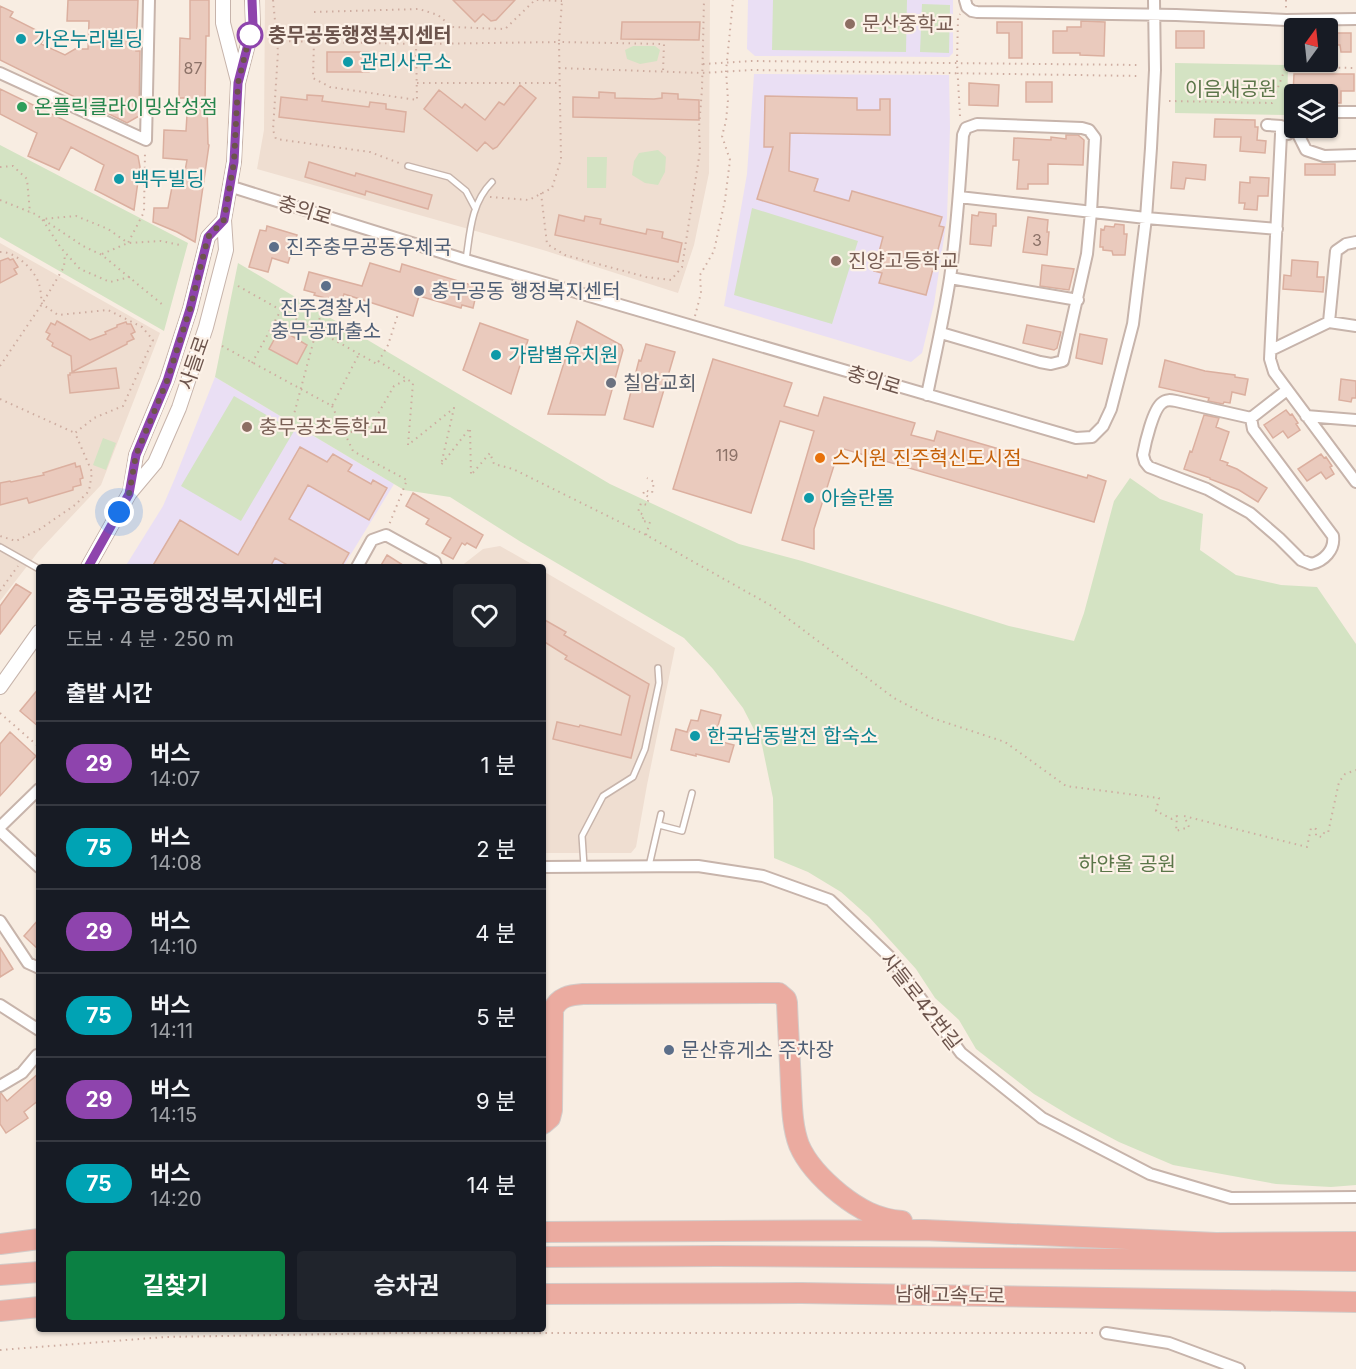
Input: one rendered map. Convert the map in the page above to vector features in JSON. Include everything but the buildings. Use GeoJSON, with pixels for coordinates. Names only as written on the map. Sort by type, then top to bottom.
{"type":"FeatureCollection","features":[{"type":"Feature","properties":{"kind":"highway"},"geometry":{"type":"LineString","coordinates":[[546,1121],[550,1118],[552,1110],[553,1010],[555,1003],[561,999],[583,994],[779,993],[786,999],[787,1004],[793,1123],[808,1161],[836,1191],[852,1204],[872,1215],[890,1220],[1057,1236]]}},
{"type":"Feature","properties":{"kind":"highway"},"geometry":{"type":"LineString","coordinates":[[546,1232],[924,1230],[1216,1243],[1356,1242]]}},
{"type":"Feature","properties":{"kind":"highway"},"geometry":{"type":"LineString","coordinates":[[0,1244],[36,1239]]}},
{"type":"Feature","properties":{"kind":"highway"},"geometry":{"type":"LineString","coordinates":[[0,1249],[36,1246]]}},
{"type":"Feature","properties":{"kind":"highway","name":"남해고속도로"},"geometry":{"type":"LineString","coordinates":[[546,1257],[729,1256],[1356,1261]]}},
{"type":"Feature","properties":{"kind":"highway"},"geometry":{"type":"LineString","coordinates":[[0,1275],[36,1272]]}},
{"type":"Feature","properties":{"kind":"highway","name":"남해고속도로"},"geometry":{"type":"LineString","coordinates":[[546,1294],[801,1293],[1351,1303]]}},
{"type":"Feature","properties":{"kind":"highway"},"geometry":{"type":"LineString","coordinates":[[0,1311],[36,1307]]}},
{"type":"Feature","properties":{"kind":"street"},"geometry":{"type":"LineString","coordinates":[[0,73],[146,140],[149,0]]}},
{"type":"Feature","properties":{"kind":"street","name":"사들로"},"geometry":{"type":"LineString","coordinates":[[223,0],[223,23],[238,83]]}},
{"type":"Feature","properties":{"kind":"street","name":"사들로"},"geometry":{"type":"LineString","coordinates":[[90,564],[129,494],[155,463],[186,388],[206,327],[226,250],[224,220],[234,162],[238,83],[253,25],[252,0]]}},
{"type":"Feature","properties":{"kind":"street"},"geometry":{"type":"LineString","coordinates":[[965,0],[967,7],[977,12],[1284,20]]}},
{"type":"Feature","properties":{"kind":"street","name":"충의로"},"geometry":{"type":"LineString","coordinates":[[229,186],[466,260],[927,396],[1076,438],[1092,437],[1103,426],[1111,409],[1133,324],[1146,218],[1154,93],[1154,0]]}},
{"type":"Feature","properties":{"kind":"street"},"geometry":{"type":"LineString","coordinates":[[1338,19],[1356,19]]}},
{"type":"Feature","properties":{"kind":"street"},"geometry":{"type":"LineString","coordinates":[[1338,112],[1356,112]]}},
{"type":"Feature","properties":{"kind":"street"},"geometry":{"type":"LineString","coordinates":[[927,396],[950,278],[963,135],[966,128],[977,124],[1089,130],[1095,138],[1087,254],[1063,361],[1051,364],[940,333]]}},
{"type":"Feature","properties":{"kind":"street"},"geometry":{"type":"LineString","coordinates":[[1267,125],[1281,126],[1270,359],[1274,372],[1356,482]]}},
{"type":"Feature","properties":{"kind":"street"},"geometry":{"type":"LineString","coordinates":[[1302,138],[1306,150],[1313,153],[1324,156],[1356,155]]}},
{"type":"Feature","properties":{"kind":"street"},"geometry":{"type":"LineString","coordinates":[[959,197],[1146,218],[1277,229]]}},
{"type":"Feature","properties":{"kind":"street","name":"사들로"},"geometry":{"type":"LineString","coordinates":[[129,494],[136,455],[167,381],[190,309],[208,237],[224,220]]}},
{"type":"Feature","properties":{"kind":"street"},"geometry":{"type":"LineString","coordinates":[[1329,322],[1336,251],[1346,244],[1356,242]]}},
{"type":"Feature","properties":{"kind":"street"},"geometry":{"type":"LineString","coordinates":[[950,278],[1078,300]]}},
{"type":"Feature","properties":{"kind":"street"},"geometry":{"type":"LineString","coordinates":[[1271,350],[1329,322],[1356,326]]}},
{"type":"Feature","properties":{"kind":"street"},"geometry":{"type":"LineString","coordinates":[[1251,418],[1287,390]]}},
{"type":"Feature","properties":{"kind":"street"},"geometry":{"type":"LineString","coordinates":[[1164,401],[1176,401],[1251,418],[1253,429],[1334,536],[1331,551],[1317,563],[1311,564],[1301,560],[1250,513],[1207,489],[1149,467],[1145,462],[1144,449],[1155,412],[1164,401]]}},
{"type":"Feature","properties":{"kind":"street"},"geometry":{"type":"LineString","coordinates":[[1306,416],[1356,420]]}},
{"type":"Feature","properties":{"kind":"street"},"geometry":{"type":"LineString","coordinates":[[359,564],[372,540],[386,535],[435,564]]}},
{"type":"Feature","properties":{"kind":"street"},"geometry":{"type":"LineString","coordinates":[[0,687],[36,636]]}},
{"type":"Feature","properties":{"kind":"street"},"geometry":{"type":"LineString","coordinates":[[36,792],[0,829],[36,864]]}},
{"type":"Feature","properties":{"kind":"street","name":"사들로42번길"},"geometry":{"type":"LineString","coordinates":[[546,867],[698,866],[763,876],[830,900],[890,957],[962,1053],[1042,1118],[1150,1174],[1231,1198],[1356,1197]]}},
{"type":"Feature","properties":{"kind":"street"},"geometry":{"type":"LineString","coordinates":[[0,921],[28,963],[36,967]]}},
{"type":"Feature","properties":{"kind":"street"},"geometry":{"type":"LineString","coordinates":[[0,1005],[36,1028]]}},
{"type":"Feature","properties":{"kind":"street"},"geometry":{"type":"LineString","coordinates":[[0,1086],[22,1073],[36,1056]]}},
{"type":"Feature","properties":{"kind":"street"},"geometry":{"type":"LineString","coordinates":[[1107,1333],[1169,1343],[1239,1369]]}},
{"type":"Feature","properties":{"kind":"lane"},"geometry":{"type":"LineString","coordinates":[[408,166],[449,177],[466,192],[475,208]]}},
{"type":"Feature","properties":{"kind":"lane"},"geometry":{"type":"LineString","coordinates":[[466,260],[475,208],[492,182]]}},
{"type":"Feature","properties":{"kind":"lane"},"geometry":{"type":"LineString","coordinates":[[0,547],[36,567]]}},
{"type":"Feature","properties":{"kind":"lane"},"geometry":{"type":"LineString","coordinates":[[584,866],[582,836],[603,796],[633,777],[645,749],[659,683],[658,668]]}},
{"type":"Feature","properties":{"kind":"lane"},"geometry":{"type":"LineString","coordinates":[[659,825],[682,831],[692,793]]}},
{"type":"Feature","properties":{"kind":"lane"},"geometry":{"type":"LineString","coordinates":[[649,866],[662,814]]}},
{"type":"Feature","properties":{"kind":"path"},"geometry":{"type":"LineString","coordinates":[[273,0],[278,52],[273,130],[276,139],[370,152],[408,166]]}},
{"type":"Feature","properties":{"kind":"path"},"geometry":{"type":"LineString","coordinates":[[314,12],[419,9],[438,15],[452,27],[506,29],[535,0],[562,1],[559,42],[561,159],[552,188],[529,200],[481,197]]}},
{"type":"Feature","properties":{"kind":"path"},"geometry":{"type":"LineString","coordinates":[[542,193],[547,244],[565,255],[646,277],[671,280],[682,267],[699,151],[704,0]]}},
{"type":"Feature","properties":{"kind":"path"},"geometry":{"type":"LineString","coordinates":[[693,326],[701,293],[700,275],[714,251],[725,200],[730,160],[722,136],[728,100],[726,71],[733,0]]}},
{"type":"Feature","properties":{"kind":"path"},"geometry":{"type":"LineString","coordinates":[[960,116],[957,63],[958,17],[962,12]]}},
{"type":"Feature","properties":{"kind":"path"},"geometry":{"type":"LineString","coordinates":[[277,41],[416,44],[559,42],[664,44],[663,72]]}},
{"type":"Feature","properties":{"kind":"path"},"geometry":{"type":"LineString","coordinates":[[314,41],[314,78],[330,87],[417,100],[416,44]]}},
{"type":"Feature","properties":{"kind":"path"},"geometry":{"type":"LineString","coordinates":[[703,64],[764,61],[1140,65]]}},
{"type":"Feature","properties":{"kind":"path"},"geometry":{"type":"LineString","coordinates":[[559,68],[702,73],[726,71],[1139,76]]}},
{"type":"Feature","properties":{"kind":"path"},"geometry":{"type":"LineString","coordinates":[[1338,68],[1356,68]]}},
{"type":"Feature","properties":{"kind":"path"},"geometry":{"type":"LineString","coordinates":[[1169,101],[1272,103],[1284,72]]}},
{"type":"Feature","properties":{"kind":"path"},"geometry":{"type":"LineString","coordinates":[[417,83],[559,83]]}},
{"type":"Feature","properties":{"kind":"path"},"geometry":{"type":"LineString","coordinates":[[128,243],[144,212],[146,140]]}},
{"type":"Feature","properties":{"kind":"path"},"geometry":{"type":"LineString","coordinates":[[0,167],[13,166],[27,179],[30,213]]}},
{"type":"Feature","properties":{"kind":"path"},"geometry":{"type":"LineString","coordinates":[[0,200],[35,214],[83,246],[102,255],[163,305]]}},
{"type":"Feature","properties":{"kind":"path"},"geometry":{"type":"LineString","coordinates":[[42,219],[76,216],[108,229],[128,243]]}},
{"type":"Feature","properties":{"kind":"path"},"geometry":{"type":"LineString","coordinates":[[42,219],[65,253],[80,269],[110,282],[130,277]]}},
{"type":"Feature","properties":{"kind":"path"},"geometry":{"type":"LineString","coordinates":[[102,255],[128,243],[161,241],[180,244]]}},
{"type":"Feature","properties":{"kind":"path"},"geometry":{"type":"LineString","coordinates":[[0,252],[6,252],[28,266],[39,284],[42,304],[58,315],[108,310],[142,327],[153,340],[123,406],[94,418],[75,432]]}},
{"type":"Feature","properties":{"kind":"path"},"geometry":{"type":"LineString","coordinates":[[0,366],[42,304],[63,267],[65,253]]}},
{"type":"Feature","properties":{"kind":"path"},"geometry":{"type":"LineString","coordinates":[[238,286],[376,364],[388,345],[399,311]]}},
{"type":"Feature","properties":{"kind":"path"},"geometry":{"type":"LineString","coordinates":[[252,363],[281,310]]}},
{"type":"Feature","properties":{"kind":"path"},"geometry":{"type":"LineString","coordinates":[[293,418],[321,313]]}},
{"type":"Feature","properties":{"kind":"path"},"geometry":{"type":"LineString","coordinates":[[222,346],[332,406],[353,451],[407,480],[386,535]]}},
{"type":"Feature","properties":{"kind":"path"},"geometry":{"type":"LineString","coordinates":[[332,406],[359,354]]}},
{"type":"Feature","properties":{"kind":"path"},"geometry":{"type":"LineString","coordinates":[[378,361],[413,383],[408,445],[454,408],[441,465],[470,428],[471,475],[490,453],[494,464],[513,469],[646,535],[770,605],[894,698],[932,718],[1005,742],[1066,786],[1159,798],[1156,811],[1172,819],[1177,816],[1176,831],[1189,827],[1184,816],[1307,847],[1311,828],[1316,829],[1316,836],[1322,837],[1324,833],[1328,833],[1339,782],[1345,774],[1356,770]]}},
{"type":"Feature","properties":{"kind":"path"},"geometry":{"type":"LineString","coordinates":[[345,434],[371,426],[394,386],[408,379]]}},
{"type":"Feature","properties":{"kind":"path"},"geometry":{"type":"LineString","coordinates":[[0,399],[75,432],[92,472],[89,491],[75,505],[40,529],[16,541],[0,536]]}},
{"type":"Feature","properties":{"kind":"path"},"geometry":{"type":"LineString","coordinates":[[646,535],[650,522],[642,520],[644,515],[638,512],[641,503],[647,505],[649,497],[643,494],[645,490],[652,493],[654,482],[647,478]]}},
{"type":"Feature","properties":{"kind":"path"},"geometry":{"type":"LineString","coordinates":[[0,591],[23,559]]}},
{"type":"Feature","properties":{"kind":"path"},"geometry":{"type":"LineString","coordinates":[[0,713],[36,744]]}},
{"type":"Feature","properties":{"kind":"path"},"geometry":{"type":"LineString","coordinates":[[0,1350],[165,1337],[396,1333],[1107,1333]]}},
{"type":"Feature","properties":{"kind":"shaded area"},"geometry":{"type":"Polygon","coordinates":[[[265,0],[710,0],[709,173],[694,245],[678,293],[543,250],[257,169],[264,130],[265,0]]]}},
{"type":"Feature","properties":{"kind":"shaded area","name":"문산중학교"},"geometry":{"type":"Polygon","coordinates":[[[748,0],[953,0],[953,53],[949,57],[755,56],[747,49],[748,0]]]}},
{"type":"Feature","properties":{"kind":"shaded area","name":"진양고등학교"},"geometry":{"type":"Polygon","coordinates":[[[754,74],[949,75],[947,218],[934,304],[922,353],[911,362],[724,306],[747,174],[754,74]]]}},
{"type":"Feature","properties":{"kind":"shaded area"},"geometry":{"type":"Polygon","coordinates":[[[0,243],[160,333],[101,485],[38,552],[0,601],[0,243]]]}},
{"type":"Feature","properties":{"kind":"shaded area","name":"충무공초등학교"},"geometry":{"type":"Polygon","coordinates":[[[215,377],[394,484],[345,564],[127,564],[163,506],[215,377]]]}},
{"type":"Feature","properties":{"kind":"shaded area"},"geometry":{"type":"Polygon","coordinates":[[[500,546],[532,564],[464,564],[483,549],[500,546]]]}},
{"type":"Feature","properties":{"kind":"shaded area"},"geometry":{"type":"Polygon","coordinates":[[[546,573],[675,648],[636,847],[631,853],[546,853],[546,573]]]}},
{"type":"Feature","properties":{"kind":"green space"},"geometry":{"type":"Polygon","coordinates":[[[773,0],[907,0],[906,52],[772,50],[773,0]]]}},
{"type":"Feature","properties":{"kind":"green space"},"geometry":{"type":"Polygon","coordinates":[[[922,4],[950,5],[949,53],[920,52],[922,4]]]}},
{"type":"Feature","properties":{"kind":"green space"},"geometry":{"type":"Polygon","coordinates":[[[633,46],[655,46],[660,50],[657,61],[640,64],[627,59],[625,50],[633,46]]]}},
{"type":"Feature","properties":{"kind":"green space","name":"이음새공원"},"geometry":{"type":"Polygon","coordinates":[[[1175,63],[1284,65],[1284,72],[1288,72],[1288,84],[1284,84],[1284,115],[1175,113],[1175,63]]]}},
{"type":"Feature","properties":{"kind":"green space"},"geometry":{"type":"Polygon","coordinates":[[[0,145],[188,243],[164,331],[0,237],[0,145]]]}},
{"type":"Feature","properties":{"kind":"green space"},"geometry":{"type":"Polygon","coordinates":[[[658,150],[666,157],[665,172],[658,185],[645,183],[632,175],[634,161],[639,153],[658,150]]]}},
{"type":"Feature","properties":{"kind":"green space"},"geometry":{"type":"Polygon","coordinates":[[[587,157],[607,157],[606,188],[587,188],[587,157]]]}},
{"type":"Feature","properties":{"kind":"green space"},"geometry":{"type":"Polygon","coordinates":[[[752,208],[858,241],[832,324],[734,295],[752,208]]]}},
{"type":"Feature","properties":{"kind":"green space","name":"하얀울 공원"},"geometry":{"type":"Polygon","coordinates":[[[238,263],[610,484],[739,544],[802,561],[1009,626],[1074,641],[1084,613],[1114,501],[1130,478],[1160,499],[1203,514],[1200,550],[1236,575],[1281,585],[1317,587],[1356,644],[1356,1185],[1331,1187],[1276,1184],[1173,1165],[1119,1142],[1072,1117],[1034,1094],[976,1049],[959,1020],[935,998],[916,969],[869,917],[841,892],[808,872],[774,858],[773,798],[762,745],[743,708],[713,669],[684,638],[521,542],[450,497],[404,490],[215,377],[238,263]]]}},
{"type":"Feature","properties":{"kind":"green space"},"geometry":{"type":"Polygon","coordinates":[[[234,396],[294,431],[241,521],[181,486],[234,396]]]}},
{"type":"Feature","properties":{"kind":"green space"},"geometry":{"type":"Polygon","coordinates":[[[103,438],[116,443],[106,470],[93,465],[103,438]]]}},
{"type":"Feature","properties":{"kind":"bus line","name":"29"},"geometry":{"type":"LineString","coordinates":[[90,564],[129,494],[136,455],[167,381],[190,309],[208,237],[224,220],[234,162],[238,83],[253,25],[252,0]]}},
{"type":"Feature","properties":{"kind":"place","name":"문산중학교"},"geometry":{"type":"Point","coordinates":[850,24]}},
{"type":"Feature","properties":{"kind":"place","name":"충무공동행정복지센터"},"geometry":{"type":"Point","coordinates":[250,35]}},
{"type":"Feature","properties":{"kind":"place","name":"가온누리빌딩"},"geometry":{"type":"Point","coordinates":[21,39]}},
{"type":"Feature","properties":{"kind":"place","name":"관리사무소"},"geometry":{"type":"Point","coordinates":[348,62]}},
{"type":"Feature","properties":{"kind":"place","name":"온플릭클라이밍삼성점"},"geometry":{"type":"Point","coordinates":[22,107]}},
{"type":"Feature","properties":{"kind":"place","name":"백두빌딩"},"geometry":{"type":"Point","coordinates":[119,179]}},
{"type":"Feature","properties":{"kind":"place","name":"진주충무공동우체국"},"geometry":{"type":"Point","coordinates":[274,247]}},
{"type":"Feature","properties":{"kind":"place","name":"진양고등학교"},"geometry":{"type":"Point","coordinates":[836,261]}},
{"type":"Feature","properties":{"kind":"place","name":"진주경찰서 충무공파출소"},"geometry":{"type":"Point","coordinates":[326,286]}},
{"type":"Feature","properties":{"kind":"place","name":"충무공동 행정복지센터"},"geometry":{"type":"Point","coordinates":[419,291]}},
{"type":"Feature","properties":{"kind":"place","name":"가람별유치원"},"geometry":{"type":"Point","coordinates":[496,355]}},
{"type":"Feature","properties":{"kind":"place","name":"칠암교회"},"geometry":{"type":"Point","coordinates":[611,383]}},
{"type":"Feature","properties":{"kind":"place","name":"충무공초등학교"},"geometry":{"type":"Point","coordinates":[247,427]}},
{"type":"Feature","properties":{"kind":"place","name":"스시원 진주혁신도시점"},"geometry":{"type":"Point","coordinates":[820,458]}},
{"type":"Feature","properties":{"kind":"place","name":"아슬란몰"},"geometry":{"type":"Point","coordinates":[809,498]}},
{"type":"Feature","properties":{"kind":"place","name":"한국남동발전 합숙소"},"geometry":{"type":"Point","coordinates":[695,736]}},
{"type":"Feature","properties":{"kind":"place","name":"문산휴게소 주차장"},"geometry":{"type":"Point","coordinates":[669,1050]}},
{"type":"Feature","properties":{"kind":"route"},"geometry":{"type":"LineString","coordinates":[[119,512],[129,494],[136,455],[167,381],[190,309],[208,237],[224,220],[234,162],[238,83],[250,35]]}}]}
